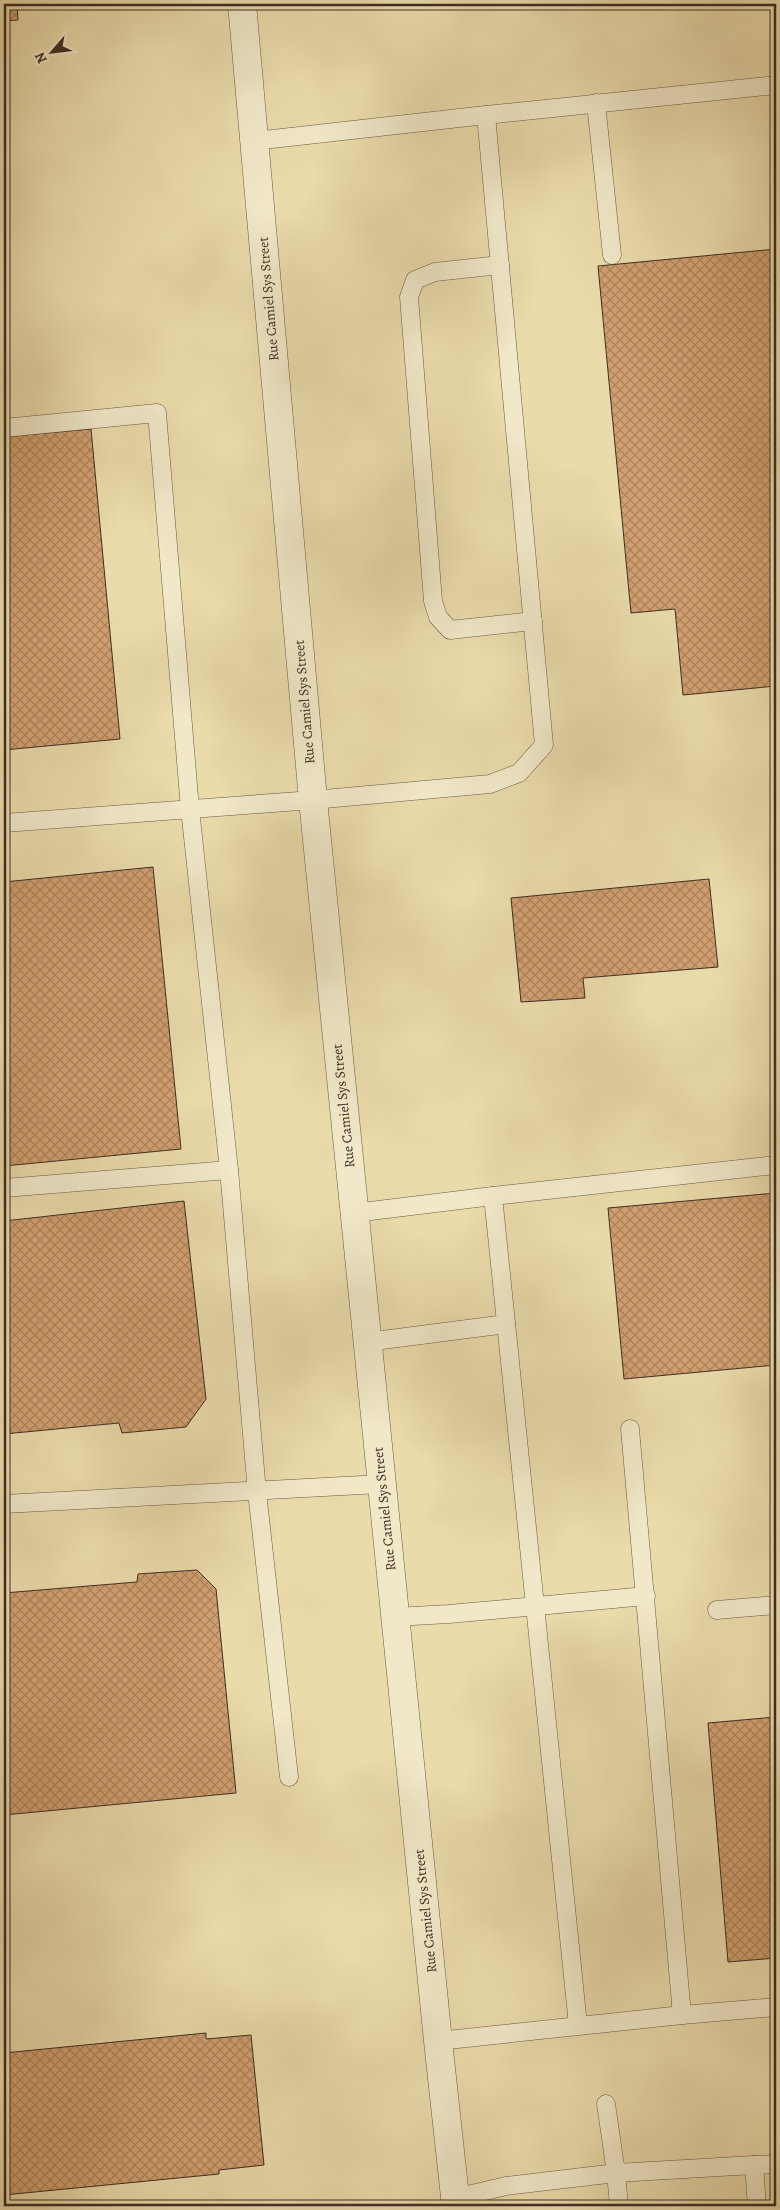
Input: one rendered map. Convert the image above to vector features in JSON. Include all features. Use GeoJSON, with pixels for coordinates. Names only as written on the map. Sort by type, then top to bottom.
{"type":"FeatureCollection","features":[{"type":"Feature","properties":{"kind":"street","name":"Rue Camiel Sys Street"},"geometry":{"type":"LineString","coordinates":[[242,4],[313,800],[381,1484],[456,2202]]}},
{"type":"Feature","properties":{"kind":"lane"},"geometry":{"type":"LineString","coordinates":[[254,141],[486,114],[776,85]]}},
{"type":"Feature","properties":{"kind":"lane"},"geometry":{"type":"LineString","coordinates":[[596,103],[612,255]]}},
{"type":"Feature","properties":{"kind":"lane"},"geometry":{"type":"LineString","coordinates":[[4,823],[313,800],[490,784],[519,774],[544,745],[486,114]]}},
{"type":"Feature","properties":{"kind":"lane"},"geometry":{"type":"LineString","coordinates":[[500,265],[435,272],[415,280],[409,297],[433,601],[438,617],[450,630],[533,621]]}},
{"type":"Feature","properties":{"kind":"lane"},"geometry":{"type":"LineString","coordinates":[[4,428],[157,413],[190,808],[229,1170],[256,1492],[289,1776]]}},
{"type":"Feature","properties":{"kind":"lane"},"geometry":{"type":"LineString","coordinates":[[354,1213],[776,1165]]}},
{"type":"Feature","properties":{"kind":"lane"},"geometry":{"type":"LineString","coordinates":[[4,1188],[229,1170]]}},
{"type":"Feature","properties":{"kind":"lane"},"geometry":{"type":"LineString","coordinates":[[493,1196],[578,2026]]}},
{"type":"Feature","properties":{"kind":"lane"},"geometry":{"type":"LineString","coordinates":[[367,1342],[506,1324]]}},
{"type":"Feature","properties":{"kind":"lane"},"geometry":{"type":"LineString","coordinates":[[630,1429],[682,2014]]}},
{"type":"Feature","properties":{"kind":"lane"},"geometry":{"type":"LineString","coordinates":[[4,1504],[381,1484]]}},
{"type":"Feature","properties":{"kind":"lane"},"geometry":{"type":"LineString","coordinates":[[395,1617],[646,1596]]}},
{"type":"Feature","properties":{"kind":"lane"},"geometry":{"type":"LineString","coordinates":[[717,1610],[776,1605]]}},
{"type":"Feature","properties":{"kind":"lane"},"geometry":{"type":"LineString","coordinates":[[438,2041],[682,2014],[776,2007]]}},
{"type":"Feature","properties":{"kind":"lane"},"geometry":{"type":"LineString","coordinates":[[606,2104],[619,2206]]}},
{"type":"Feature","properties":{"kind":"lane"},"geometry":{"type":"LineString","coordinates":[[456,2202],[506,2186],[616,2173],[776,2164]]}},
{"type":"Feature","properties":{"kind":"lane"},"geometry":{"type":"LineString","coordinates":[[754,2165],[758,2206]]}},
{"type":"Feature","properties":{"kind":"building"},"geometry":{"type":"Polygon","coordinates":[[[4,4],[17,4],[18,20],[4,21],[4,4]]]}},
{"type":"Feature","properties":{"kind":"building"},"geometry":{"type":"Polygon","coordinates":[[[776,249],[776,686],[683,695],[675,609],[631,613],[598,266],[776,249]]]}},
{"type":"Feature","properties":{"kind":"building"},"geometry":{"type":"Polygon","coordinates":[[[91,429],[120,739],[4,750],[4,437],[91,429]]]}},
{"type":"Feature","properties":{"kind":"building"},"geometry":{"type":"Polygon","coordinates":[[[153,867],[181,1149],[4,1166],[4,882],[153,867]]]}},
{"type":"Feature","properties":{"kind":"building"},"geometry":{"type":"Polygon","coordinates":[[[709,879],[718,967],[583,978],[585,998],[521,1002],[511,898],[709,879]]]}},
{"type":"Feature","properties":{"kind":"building"},"geometry":{"type":"Polygon","coordinates":[[[776,1193],[776,1365],[624,1379],[608,1208],[776,1193]]]}},
{"type":"Feature","properties":{"kind":"building"},"geometry":{"type":"Polygon","coordinates":[[[184,1201],[206,1399],[186,1427],[122,1433],[119,1423],[4,1434],[4,1221],[184,1201]]]}},
{"type":"Feature","properties":{"kind":"building"},"geometry":{"type":"Polygon","coordinates":[[[197,1570],[216,1589],[236,1793],[4,1815],[4,1593],[137,1582],[138,1574],[197,1570]]]}},
{"type":"Feature","properties":{"kind":"building"},"geometry":{"type":"Polygon","coordinates":[[[776,1717],[776,1958],[728,1962],[708,1723],[776,1717]]]}},
{"type":"Feature","properties":{"kind":"building"},"geometry":{"type":"Polygon","coordinates":[[[206,2033],[206,2039],[251,2035],[264,2165],[219,2170],[219,2174],[4,2195],[4,2053],[206,2033]]]}}]}
